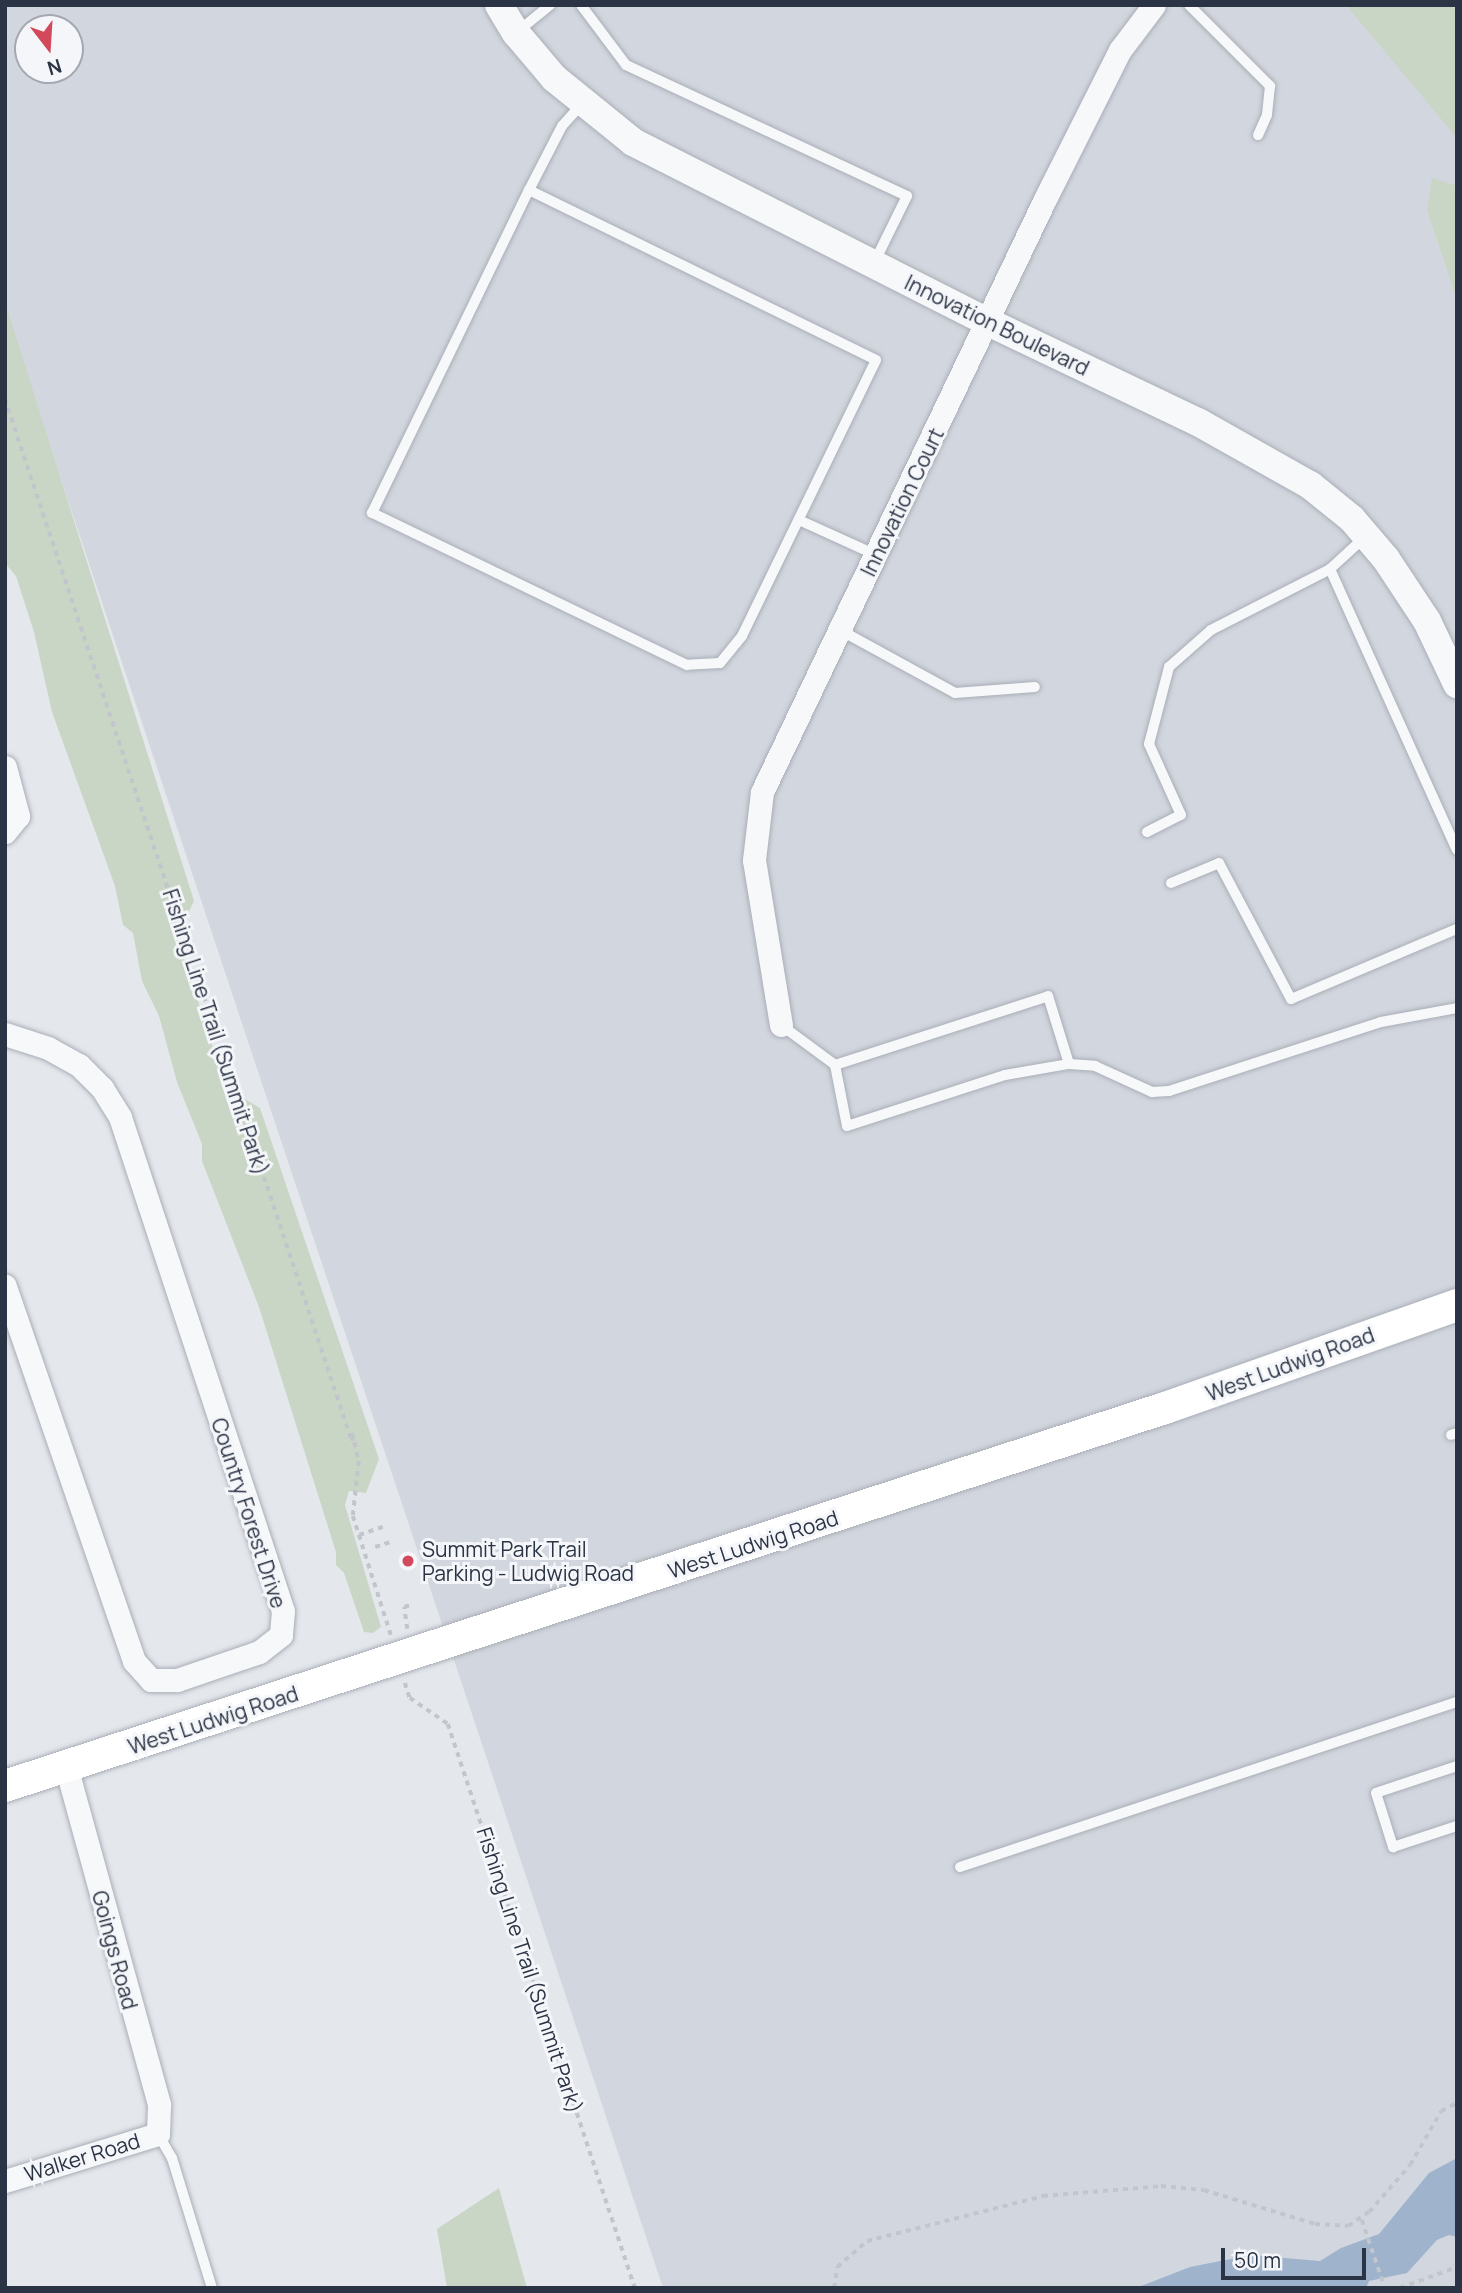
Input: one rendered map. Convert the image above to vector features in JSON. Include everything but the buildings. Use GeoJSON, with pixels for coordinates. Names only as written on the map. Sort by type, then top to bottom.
{"type":"FeatureCollection","features":[{"type":"Feature","properties":{"kind":"main road","name":"West Ludwig Road"},"geometry":{"type":"LineString","coordinates":[[5,1786],[1139,1417],[1457,1305]]}},
{"type":"Feature","properties":{"kind":"street","name":"Innovation Boulevard"},"geometry":{"type":"LineString","coordinates":[[499,5],[516,33],[554,78],[633,142],[682,170],[873,265],[1265,456],[1310,485],[1366,536],[1427,621],[1457,684]]}},
{"type":"Feature","properties":{"kind":"street","name":"Innovation Court"},"geometry":{"type":"LineString","coordinates":[[781,1025],[754,860],[762,792],[1120,50],[1154,5]]}},
{"type":"Feature","properties":{"kind":"street"},"geometry":{"type":"LineString","coordinates":[[5,767],[18,816],[5,832]]}},
{"type":"Feature","properties":{"kind":"street","name":"Country Forest Drive"},"geometry":{"type":"LineString","coordinates":[[5,1034],[79,1065],[102,1088],[120,1117],[283,1611],[281,1635],[259,1652],[177,1680],[150,1680],[134,1661],[5,1286]]}},
{"type":"Feature","properties":{"kind":"street","name":"Goings Road"},"geometry":{"type":"LineString","coordinates":[[66,1767],[159,2104],[158,2134]]}},
{"type":"Feature","properties":{"kind":"street","name":"Walker Road"},"geometry":{"type":"LineString","coordinates":[[5,2181],[158,2134]]}},
{"type":"Feature","properties":{"kind":"lane"},"geometry":{"type":"LineString","coordinates":[[516,33],[550,5]]}},
{"type":"Feature","properties":{"kind":"lane"},"geometry":{"type":"LineString","coordinates":[[581,5],[626,65],[907,196],[873,265]]}},
{"type":"Feature","properties":{"kind":"lane"},"geometry":{"type":"LineString","coordinates":[[1189,5],[1270,86],[1268,115],[1258,135]]}},
{"type":"Feature","properties":{"kind":"lane"},"geometry":{"type":"LineString","coordinates":[[529,190],[876,360],[734,652],[720,663],[704,667],[687,665],[372,513],[529,190],[562,126],[583,103]]}},
{"type":"Feature","properties":{"kind":"lane"},"geometry":{"type":"LineString","coordinates":[[799,520],[876,555]]}},
{"type":"Feature","properties":{"kind":"lane"},"geometry":{"type":"LineString","coordinates":[[1147,832],[1181,815],[1149,744],[1168,667],[1211,630],[1330,569],[1366,536]]}},
{"type":"Feature","properties":{"kind":"lane"},"geometry":{"type":"LineString","coordinates":[[1330,569],[1457,850]]}},
{"type":"Feature","properties":{"kind":"lane"},"geometry":{"type":"LineString","coordinates":[[839,630],[955,693],[1035,687]]}},
{"type":"Feature","properties":{"kind":"lane"},"geometry":{"type":"LineString","coordinates":[[1171,883],[1219,863],[1291,999],[1457,929]]}},
{"type":"Feature","properties":{"kind":"lane"},"geometry":{"type":"LineString","coordinates":[[835,1065],[1048,996],[1069,1064]]}},
{"type":"Feature","properties":{"kind":"lane"},"geometry":{"type":"LineString","coordinates":[[781,1025],[835,1065],[847,1126],[1005,1075],[1069,1064],[1095,1066],[1152,1092],[1169,1091],[1381,1022],[1457,1008]]}},
{"type":"Feature","properties":{"kind":"lane"},"geometry":{"type":"LineString","coordinates":[[960,1867],[1457,1702]]}},
{"type":"Feature","properties":{"kind":"lane"},"geometry":{"type":"LineString","coordinates":[[1457,1766],[1376,1793],[1393,1847],[1457,1826]]}},
{"type":"Feature","properties":{"kind":"lane"},"geometry":{"type":"LineString","coordinates":[[158,2134],[172,2158],[212,2288]]}},
{"type":"Feature","properties":{"kind":"path","name":"Fishing Line Trail (Summit Park)"},"geometry":{"type":"LineString","coordinates":[[5,399],[352,1441],[352,1433],[359,1461],[351,1503],[393,1643]]}},
{"type":"Feature","properties":{"kind":"path"},"geometry":{"type":"LineString","coordinates":[[359,1535],[385,1526]]}},
{"type":"Feature","properties":{"kind":"path"},"geometry":{"type":"LineString","coordinates":[[375,1547],[390,1542]]}},
{"type":"Feature","properties":{"kind":"path"},"geometry":{"type":"LineString","coordinates":[[390,1635],[407,1630],[404,1606],[410,1605]]}},
{"type":"Feature","properties":{"kind":"path","name":"Fishing Line Trail (Summit Park)"},"geometry":{"type":"LineString","coordinates":[[401,1671],[410,1698],[448,1724],[635,2288]]}},
{"type":"Feature","properties":{"kind":"path"},"geometry":{"type":"LineString","coordinates":[[834,2288],[837,2267],[867,2241],[1043,2196],[1161,2186],[1204,2190],[1332,2228],[1362,2219],[1410,2165],[1441,2110],[1457,2103]]}},
{"type":"Feature","properties":{"kind":"path"},"geometry":{"type":"LineString","coordinates":[[1362,2219],[1385,2288]]}},
{"type":"Feature","properties":{"kind":"path"},"geometry":{"type":"LineString","coordinates":[[1400,2288],[1457,2267]]}},
{"type":"Feature","properties":{"kind":"shaded area"},"geometry":{"type":"Polygon","coordinates":[[[5,5],[1457,5],[1457,2288],[663,2288],[5,311],[5,5]]]}},
{"type":"Feature","properties":{"kind":"green space"},"geometry":{"type":"Polygon","coordinates":[[[1346,5],[1457,5],[1457,138],[1346,5]]]}},
{"type":"Feature","properties":{"kind":"green space"},"geometry":{"type":"Polygon","coordinates":[[[1432,178],[1457,186],[1457,299],[1427,210],[1432,178]]]}},
{"type":"Feature","properties":{"kind":"green space"},"geometry":{"type":"Polygon","coordinates":[[[5,302],[194,901],[177,936],[226,1088],[260,1108],[379,1459],[366,1493],[349,1491],[345,1505],[381,1627],[373,1633],[364,1632],[344,1573],[336,1565],[336,1552],[259,1307],[202,1161],[202,1144],[177,1082],[159,1016],[142,981],[133,933],[123,925],[115,886],[52,712],[34,632],[16,576],[5,563],[5,302]]]}},
{"type":"Feature","properties":{"kind":"green space"},"geometry":{"type":"Polygon","coordinates":[[[499,2188],[527,2288],[447,2288],[437,2229],[499,2188]]]}},
{"type":"Feature","properties":{"kind":"water"},"geometry":{"type":"Polygon","coordinates":[[[1457,2158],[1457,2237],[1449,2235],[1437,2240],[1407,2273],[1369,2281],[1366,2288],[1136,2288],[1190,2267],[1251,2255],[1320,2261],[1341,2248],[1379,2234],[1429,2173],[1457,2158]]]}},
{"type":"Feature","properties":{"kind":"place","name":"Summit Park Trail Parking - Ludwig Road"},"geometry":{"type":"Point","coordinates":[408,1561]}}]}
